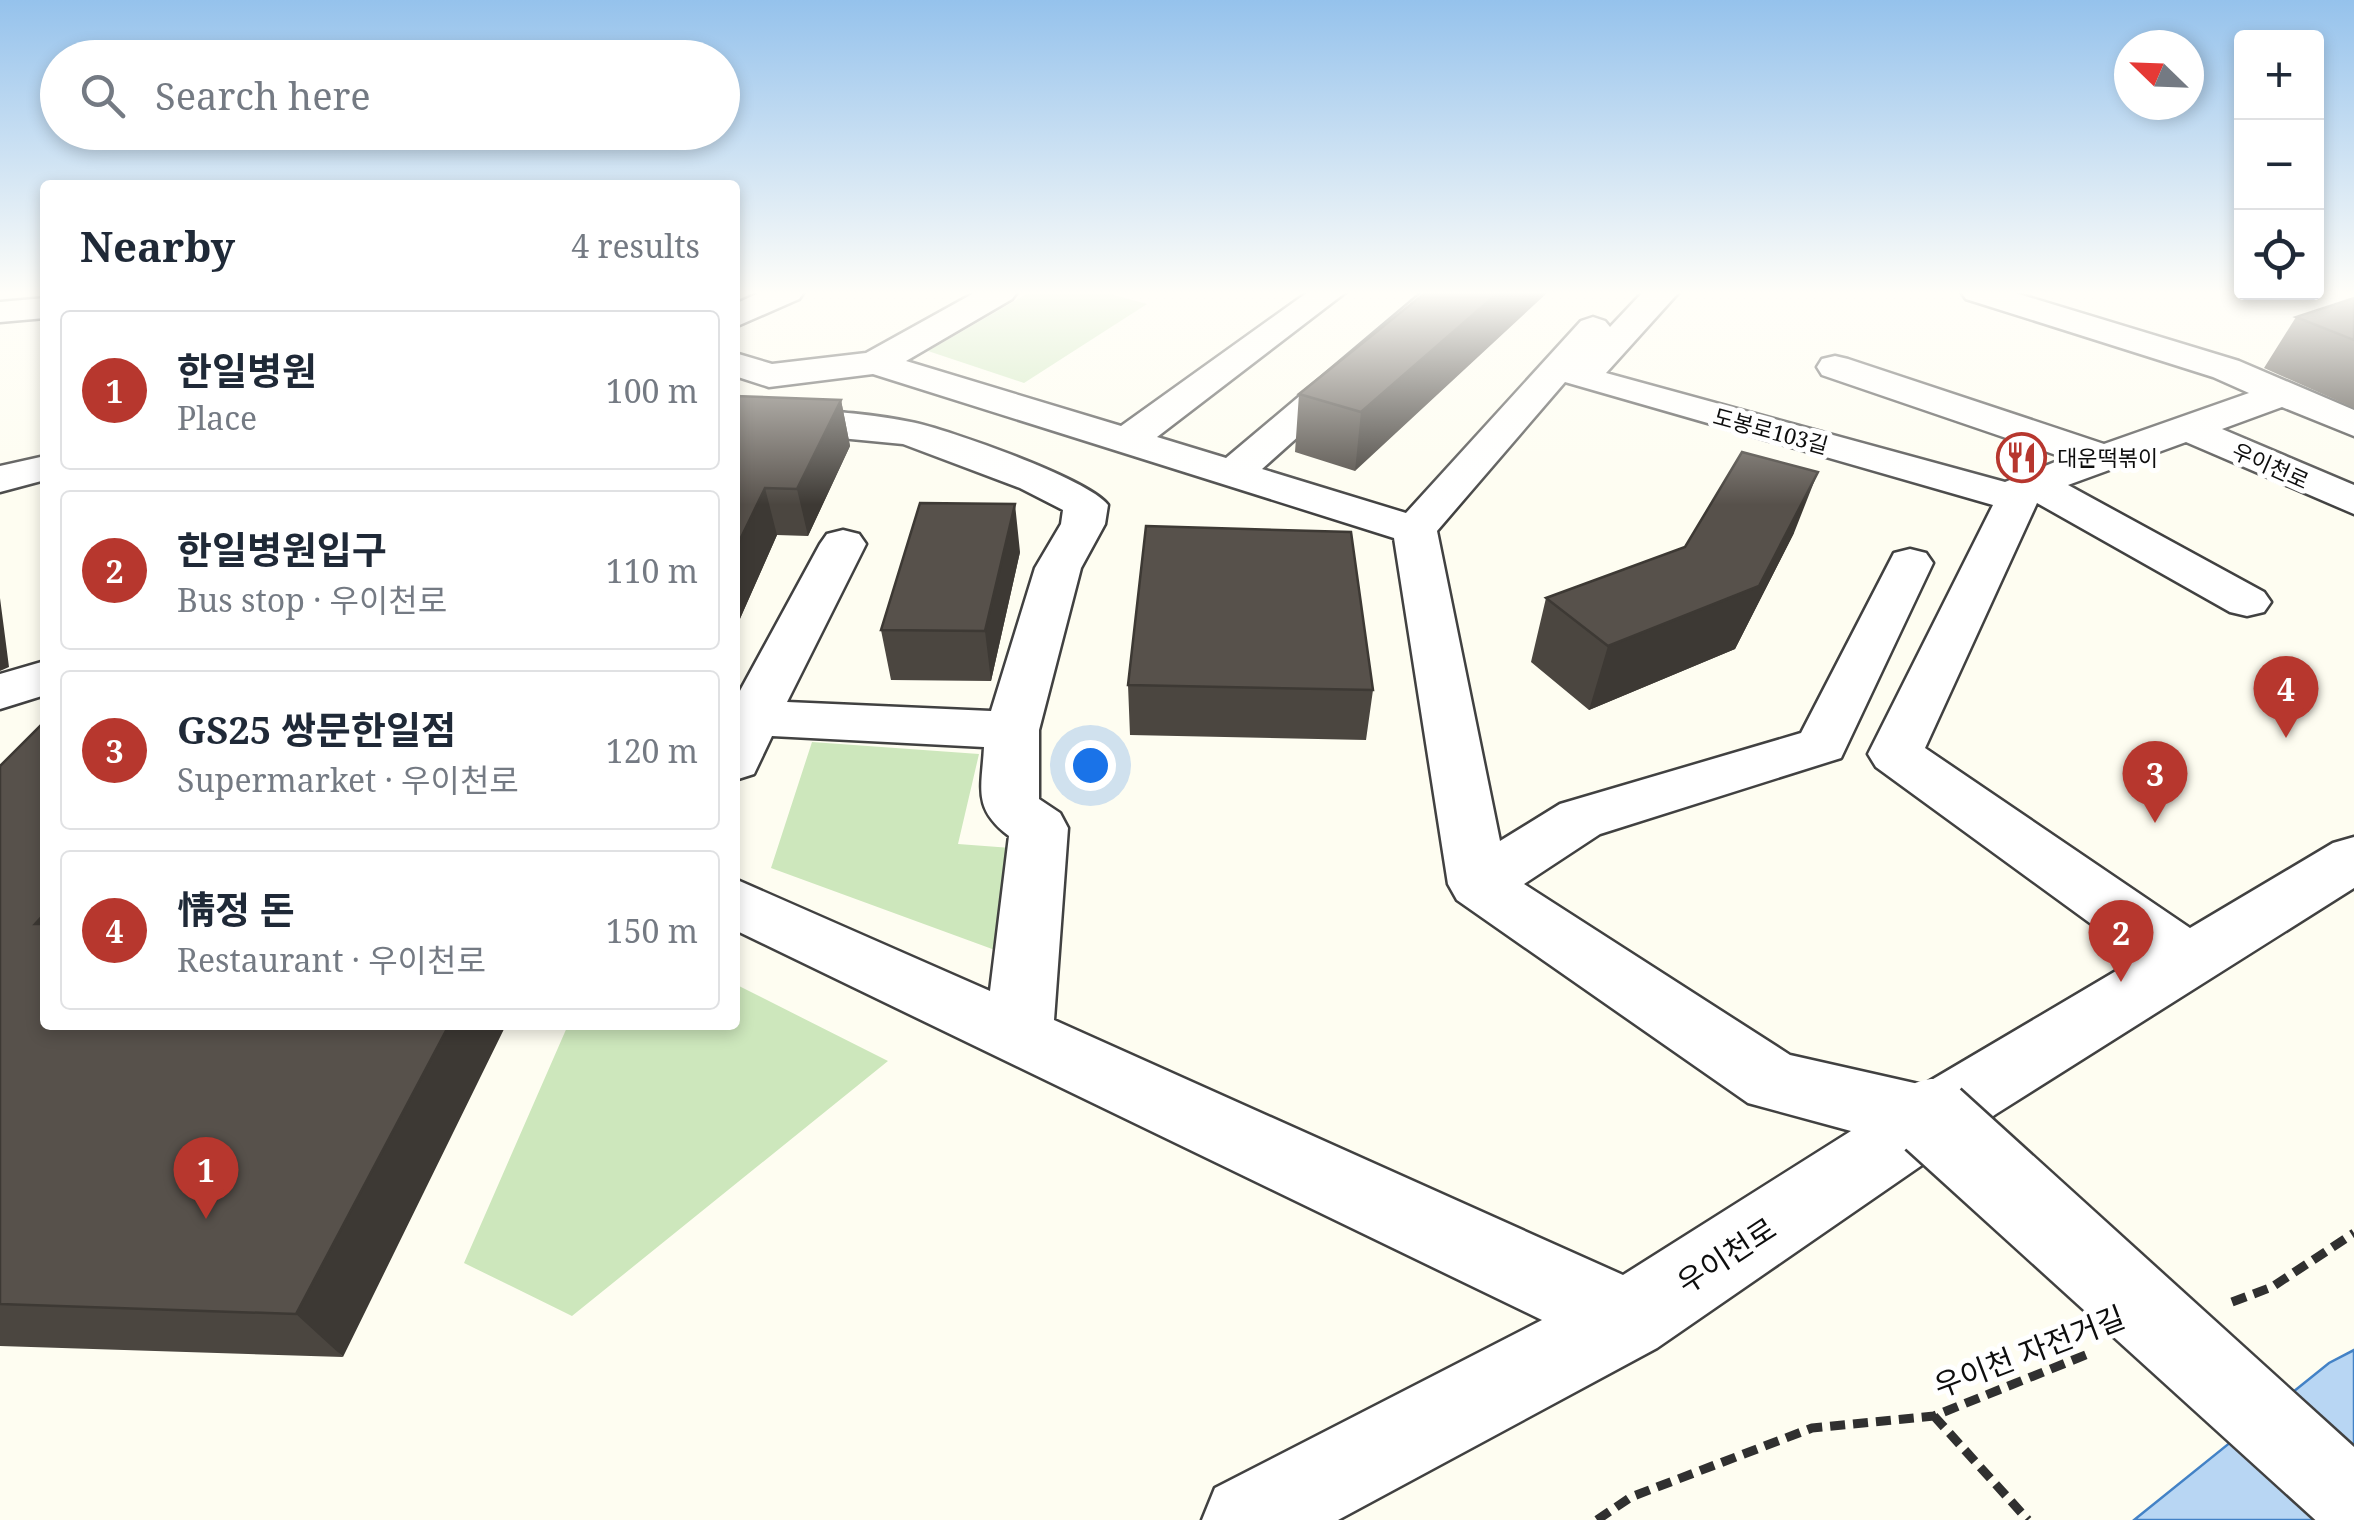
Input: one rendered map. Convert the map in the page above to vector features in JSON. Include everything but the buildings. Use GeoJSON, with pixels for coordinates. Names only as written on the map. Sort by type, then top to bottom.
{"type":"FeatureCollection","features":[{"type":"Feature","properties":{"kind":"street"},"geometry":{"type":"LineString","coordinates":[[740,366],[770,376],[875,363],[1415,530]]}},
{"type":"Feature","properties":{"kind":"street"},"geometry":{"type":"LineString","coordinates":[[1126,441],[1232,363]]}},
{"type":"Feature","properties":{"kind":"street"},"geometry":{"type":"LineString","coordinates":[[1232,474],[1361,363]]}},
{"type":"Feature","properties":{"kind":"street"},"geometry":{"type":"LineString","coordinates":[[1415,530],[1562,363]]}},
{"type":"Feature","properties":{"kind":"street","name":"도봉로103길"},"geometry":{"type":"LineString","coordinates":[[1595,363],[1581,378],[2025,491]]}},
{"type":"Feature","properties":{"kind":"street"},"geometry":{"type":"LineString","coordinates":[[2206,363],[2354,424]]}},
{"type":"Feature","properties":{"kind":"street"},"geometry":{"type":"LineString","coordinates":[[1836,367],[2106,458]]}},
{"type":"Feature","properties":{"kind":"street"},"geometry":{"type":"LineString","coordinates":[[2188,960],[1895,754],[2025,491],[2282,394]]}},
{"type":"Feature","properties":{"kind":"street"},"geometry":{"type":"LineString","coordinates":[[740,416],[909,433],[1035,479],[1086,504],[1083,524],[1058,568],[1012,730],[1010,808],[1040,828],[1019,1032]]}},
{"type":"Feature","properties":{"kind":"street","name":"우이천로"},"geometry":{"type":"LineString","coordinates":[[2187,428],[2354,501]]}},
{"type":"Feature","properties":{"kind":"street"},"geometry":{"type":"LineString","coordinates":[[0,478],[40,469]]}},
{"type":"Feature","properties":{"kind":"street"},"geometry":{"type":"LineString","coordinates":[[2025,491],[2247,602]]}},
{"type":"Feature","properties":{"kind":"street"},"geometry":{"type":"LineString","coordinates":[[1415,530],[1478,884],[1774,1082],[1933,1119],[2354,1501]]}},
{"type":"Feature","properties":{"kind":"street"},"geometry":{"type":"LineString","coordinates":[[843,544],[741,732],[1012,730]]}},
{"type":"Feature","properties":{"kind":"street"},"geometry":{"type":"LineString","coordinates":[[1478,884],[1580,818],[1822,746],[1910,564]]}},
{"type":"Feature","properties":{"kind":"street"},"geometry":{"type":"LineString","coordinates":[[0,692],[40,678]]}},
{"type":"Feature","properties":{"kind":"street","name":"우이천로"},"geometry":{"type":"LineString","coordinates":[[1247,1520],[1628,1318],[1933,1119],[2354,859]]}},
{"type":"Feature","properties":{"kind":"street"},"geometry":{"type":"LineString","coordinates":[[740,905],[1628,1318]]}},
{"type":"Feature","properties":{"kind":"path"},"geometry":{"type":"LineString","coordinates":[[2218,1307],[2272,1287],[2354,1233]]}},
{"type":"Feature","properties":{"kind":"path","name":"우이천 자전거길"},"geometry":{"type":"LineString","coordinates":[[1597,1520],[1632,1498],[1812,1428],[1934,1416],[2108,1346]]}},
{"type":"Feature","properties":{"kind":"path"},"geometry":{"type":"LineString","coordinates":[[1934,1416],[2028,1520]]}},
{"type":"Feature","properties":{"kind":"green space"},"geometry":{"type":"Polygon","coordinates":[[[964,363],[1055,363],[1024,383],[964,363]]]}},
{"type":"Feature","properties":{"kind":"green space"},"geometry":{"type":"Polygon","coordinates":[[[812,742],[979,754],[958,844],[1039,850],[1014,957],[771,868],[812,742]]]}},
{"type":"Feature","properties":{"kind":"green space"},"geometry":{"type":"Polygon","coordinates":[[[740,987],[888,1061],[572,1316],[464,1263],[566,1030],[740,1030],[740,987]]]}},
{"type":"Feature","properties":{"kind":"water"},"geometry":{"type":"Polygon","coordinates":[[[2354,1350],[2354,1520],[2134,1520],[2329,1363],[2354,1350]]]}},
{"type":"Feature","properties":{"kind":"place","name":"대운떡볶이"},"geometry":{"type":"Point","coordinates":[2022,457]}},
{"type":"Feature","properties":{"kind":"place","name":"情정 돈"},"geometry":{"type":"Point","coordinates":[2286,738]}},
{"type":"Feature","properties":{"kind":"place","name":"GS25 쌍문한일점"},"geometry":{"type":"Point","coordinates":[2155,823]}},
{"type":"Feature","properties":{"kind":"place","name":"한일병원입구"},"geometry":{"type":"Point","coordinates":[2121,982]}},
{"type":"Feature","properties":{"kind":"place","name":"한일병원"},"geometry":{"type":"Point","coordinates":[206,1219]}}]}
